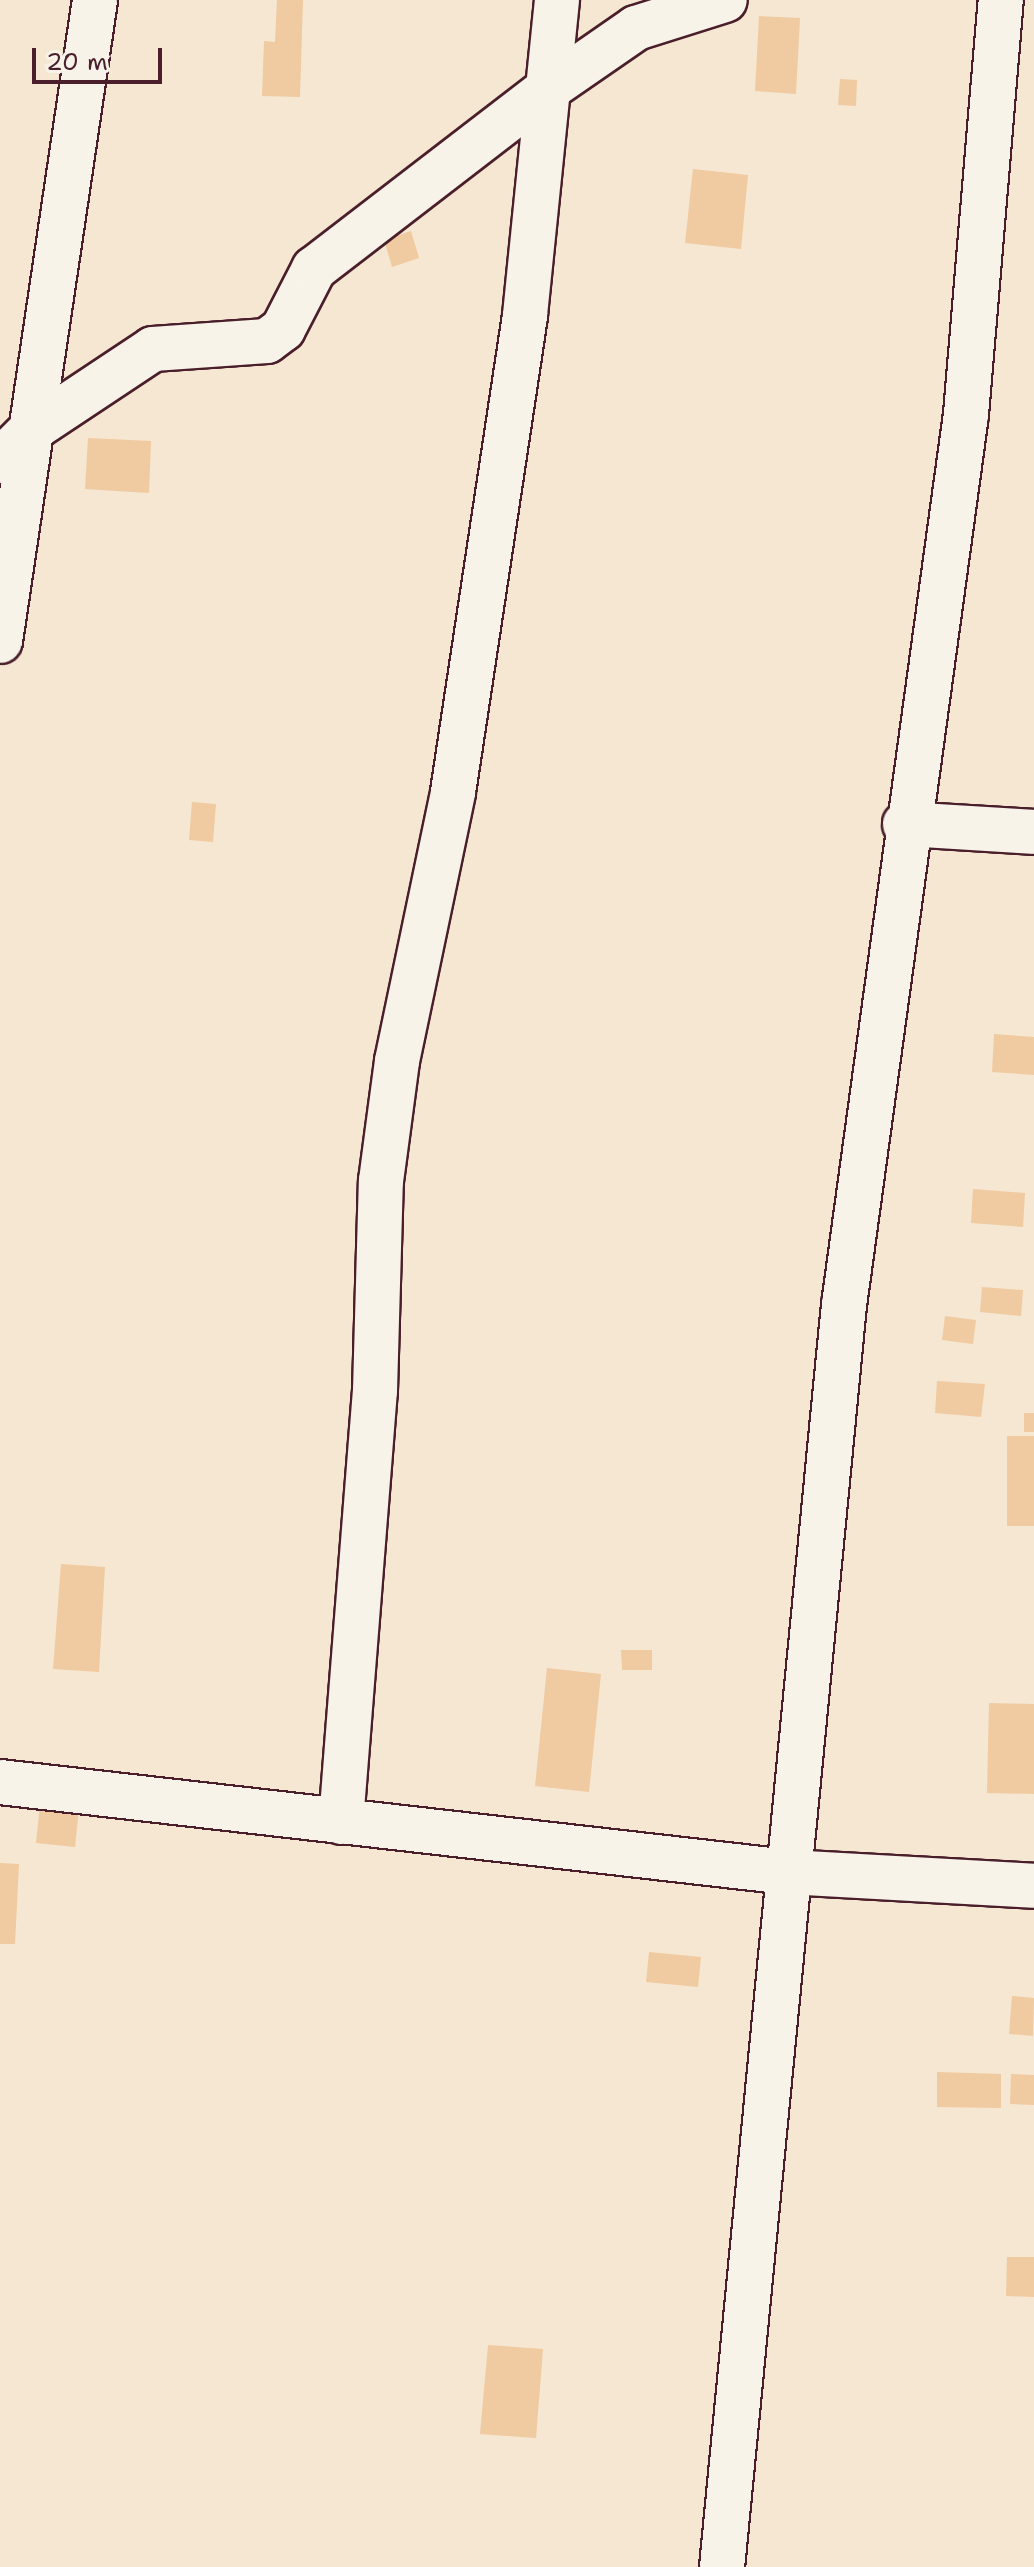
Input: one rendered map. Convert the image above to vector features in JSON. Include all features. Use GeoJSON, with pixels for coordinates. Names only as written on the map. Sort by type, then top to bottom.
{"type":"FeatureCollection","features":[{"type":"Feature","properties":{"kind":"street"},"geometry":{"type":"LineString","coordinates":[[0,641],[95,0]]}},
{"type":"Feature","properties":{"kind":"street"},"geometry":{"type":"LineString","coordinates":[[341,1822],[375,1391],[381,1181],[397,1061],[453,792],[525,315],[557,0]]}},
{"type":"Feature","properties":{"kind":"street"},"geometry":{"type":"LineString","coordinates":[[0,461],[31,430],[153,349],[267,341],[283,329],[314,269],[548,89],[636,28],[725,0]]}},
{"type":"Feature","properties":{"kind":"street"},"geometry":{"type":"LineString","coordinates":[[722,2567],[844,1305],[905,824],[966,414],[1001,0]]}},
{"type":"Feature","properties":{"kind":"street"},"geometry":{"type":"LineString","coordinates":[[905,824],[1034,832]]}},
{"type":"Feature","properties":{"kind":"street"},"geometry":{"type":"LineString","coordinates":[[0,1782],[787,1872],[1034,1886]]}},
{"type":"Feature","properties":{"kind":"building"},"geometry":{"type":"Polygon","coordinates":[[[277,0],[303,0],[300,97],[262,96],[264,41],[275,42],[277,0]]]}},
{"type":"Feature","properties":{"kind":"building"},"geometry":{"type":"Polygon","coordinates":[[[759,16],[800,18],[796,94],[755,91],[759,16]]]}},
{"type":"Feature","properties":{"kind":"building"},"geometry":{"type":"Polygon","coordinates":[[[840,79],[857,80],[856,106],[838,105],[840,79]]]}},
{"type":"Feature","properties":{"kind":"building"},"geometry":{"type":"Polygon","coordinates":[[[693,169],[748,175],[741,249],[685,243],[693,169]]]}},
{"type":"Feature","properties":{"kind":"building"},"geometry":{"type":"Polygon","coordinates":[[[411,231],[419,258],[392,267],[384,240],[411,231]]]}},
{"type":"Feature","properties":{"kind":"building"},"geometry":{"type":"Polygon","coordinates":[[[88,438],[151,441],[149,493],[85,489],[88,438]]]}},
{"type":"Feature","properties":{"kind":"building"},"geometry":{"type":"Polygon","coordinates":[[[192,802],[216,804],[213,842],[189,840],[192,802]]]}},
{"type":"Feature","properties":{"kind":"building"},"geometry":{"type":"Polygon","coordinates":[[[994,1034],[1034,1037],[1034,1075],[992,1072],[994,1034]]]}},
{"type":"Feature","properties":{"kind":"building"},"geometry":{"type":"Polygon","coordinates":[[[973,1189],[1025,1193],[1023,1227],[971,1223],[973,1189]]]}},
{"type":"Feature","properties":{"kind":"building"},"geometry":{"type":"Polygon","coordinates":[[[982,1287],[1023,1290],[1021,1316],[980,1312],[982,1287]]]}},
{"type":"Feature","properties":{"kind":"building"},"geometry":{"type":"Polygon","coordinates":[[[945,1316],[976,1320],[973,1344],[942,1340],[945,1316]]]}},
{"type":"Feature","properties":{"kind":"building"},"geometry":{"type":"Polygon","coordinates":[[[937,1381],[985,1384],[981,1417],[935,1413],[937,1381]]]}},
{"type":"Feature","properties":{"kind":"building"},"geometry":{"type":"Polygon","coordinates":[[[1024,1413],[1034,1413],[1034,1432],[1024,1432],[1024,1413]]]}},
{"type":"Feature","properties":{"kind":"building"},"geometry":{"type":"Polygon","coordinates":[[[1007,1436],[1034,1436],[1034,1526],[1007,1526],[1007,1436]]]}},
{"type":"Feature","properties":{"kind":"building"},"geometry":{"type":"Polygon","coordinates":[[[61,1564],[105,1567],[99,1672],[53,1669],[61,1564]]]}},
{"type":"Feature","properties":{"kind":"building"},"geometry":{"type":"Polygon","coordinates":[[[621,1650],[652,1650],[652,1670],[622,1670],[621,1650]]]}},
{"type":"Feature","properties":{"kind":"building"},"geometry":{"type":"Polygon","coordinates":[[[547,1668],[601,1674],[589,1792],[535,1786],[547,1668]]]}},
{"type":"Feature","properties":{"kind":"building"},"geometry":{"type":"Polygon","coordinates":[[[989,1703],[1034,1704],[1034,1794],[987,1793],[989,1703]]]}},
{"type":"Feature","properties":{"kind":"building"},"geometry":{"type":"Polygon","coordinates":[[[40,1804],[79,1809],[75,1847],[36,1843],[40,1804]]]}},
{"type":"Feature","properties":{"kind":"building"},"geometry":{"type":"Polygon","coordinates":[[[0,1863],[19,1864],[15,1944],[0,1944],[0,1863]]]}},
{"type":"Feature","properties":{"kind":"building"},"geometry":{"type":"Polygon","coordinates":[[[649,1952],[701,1957],[698,1987],[646,1982],[649,1952]]]}},
{"type":"Feature","properties":{"kind":"building"},"geometry":{"type":"Polygon","coordinates":[[[1012,1996],[1034,1998],[1033,2036],[1009,2034],[1012,1996]]]}},
{"type":"Feature","properties":{"kind":"building"},"geometry":{"type":"Polygon","coordinates":[[[937,2072],[1001,2074],[1001,2108],[937,2107],[937,2072]]]}},
{"type":"Feature","properties":{"kind":"building"},"geometry":{"type":"Polygon","coordinates":[[[1011,2074],[1034,2075],[1034,2105],[1010,2104],[1011,2074]]]}},
{"type":"Feature","properties":{"kind":"building"},"geometry":{"type":"Polygon","coordinates":[[[1007,2257],[1034,2257],[1034,2297],[1006,2296],[1007,2257]]]}},
{"type":"Feature","properties":{"kind":"building"},"geometry":{"type":"Polygon","coordinates":[[[488,2345],[543,2349],[536,2438],[480,2434],[488,2345]]]}}]}
